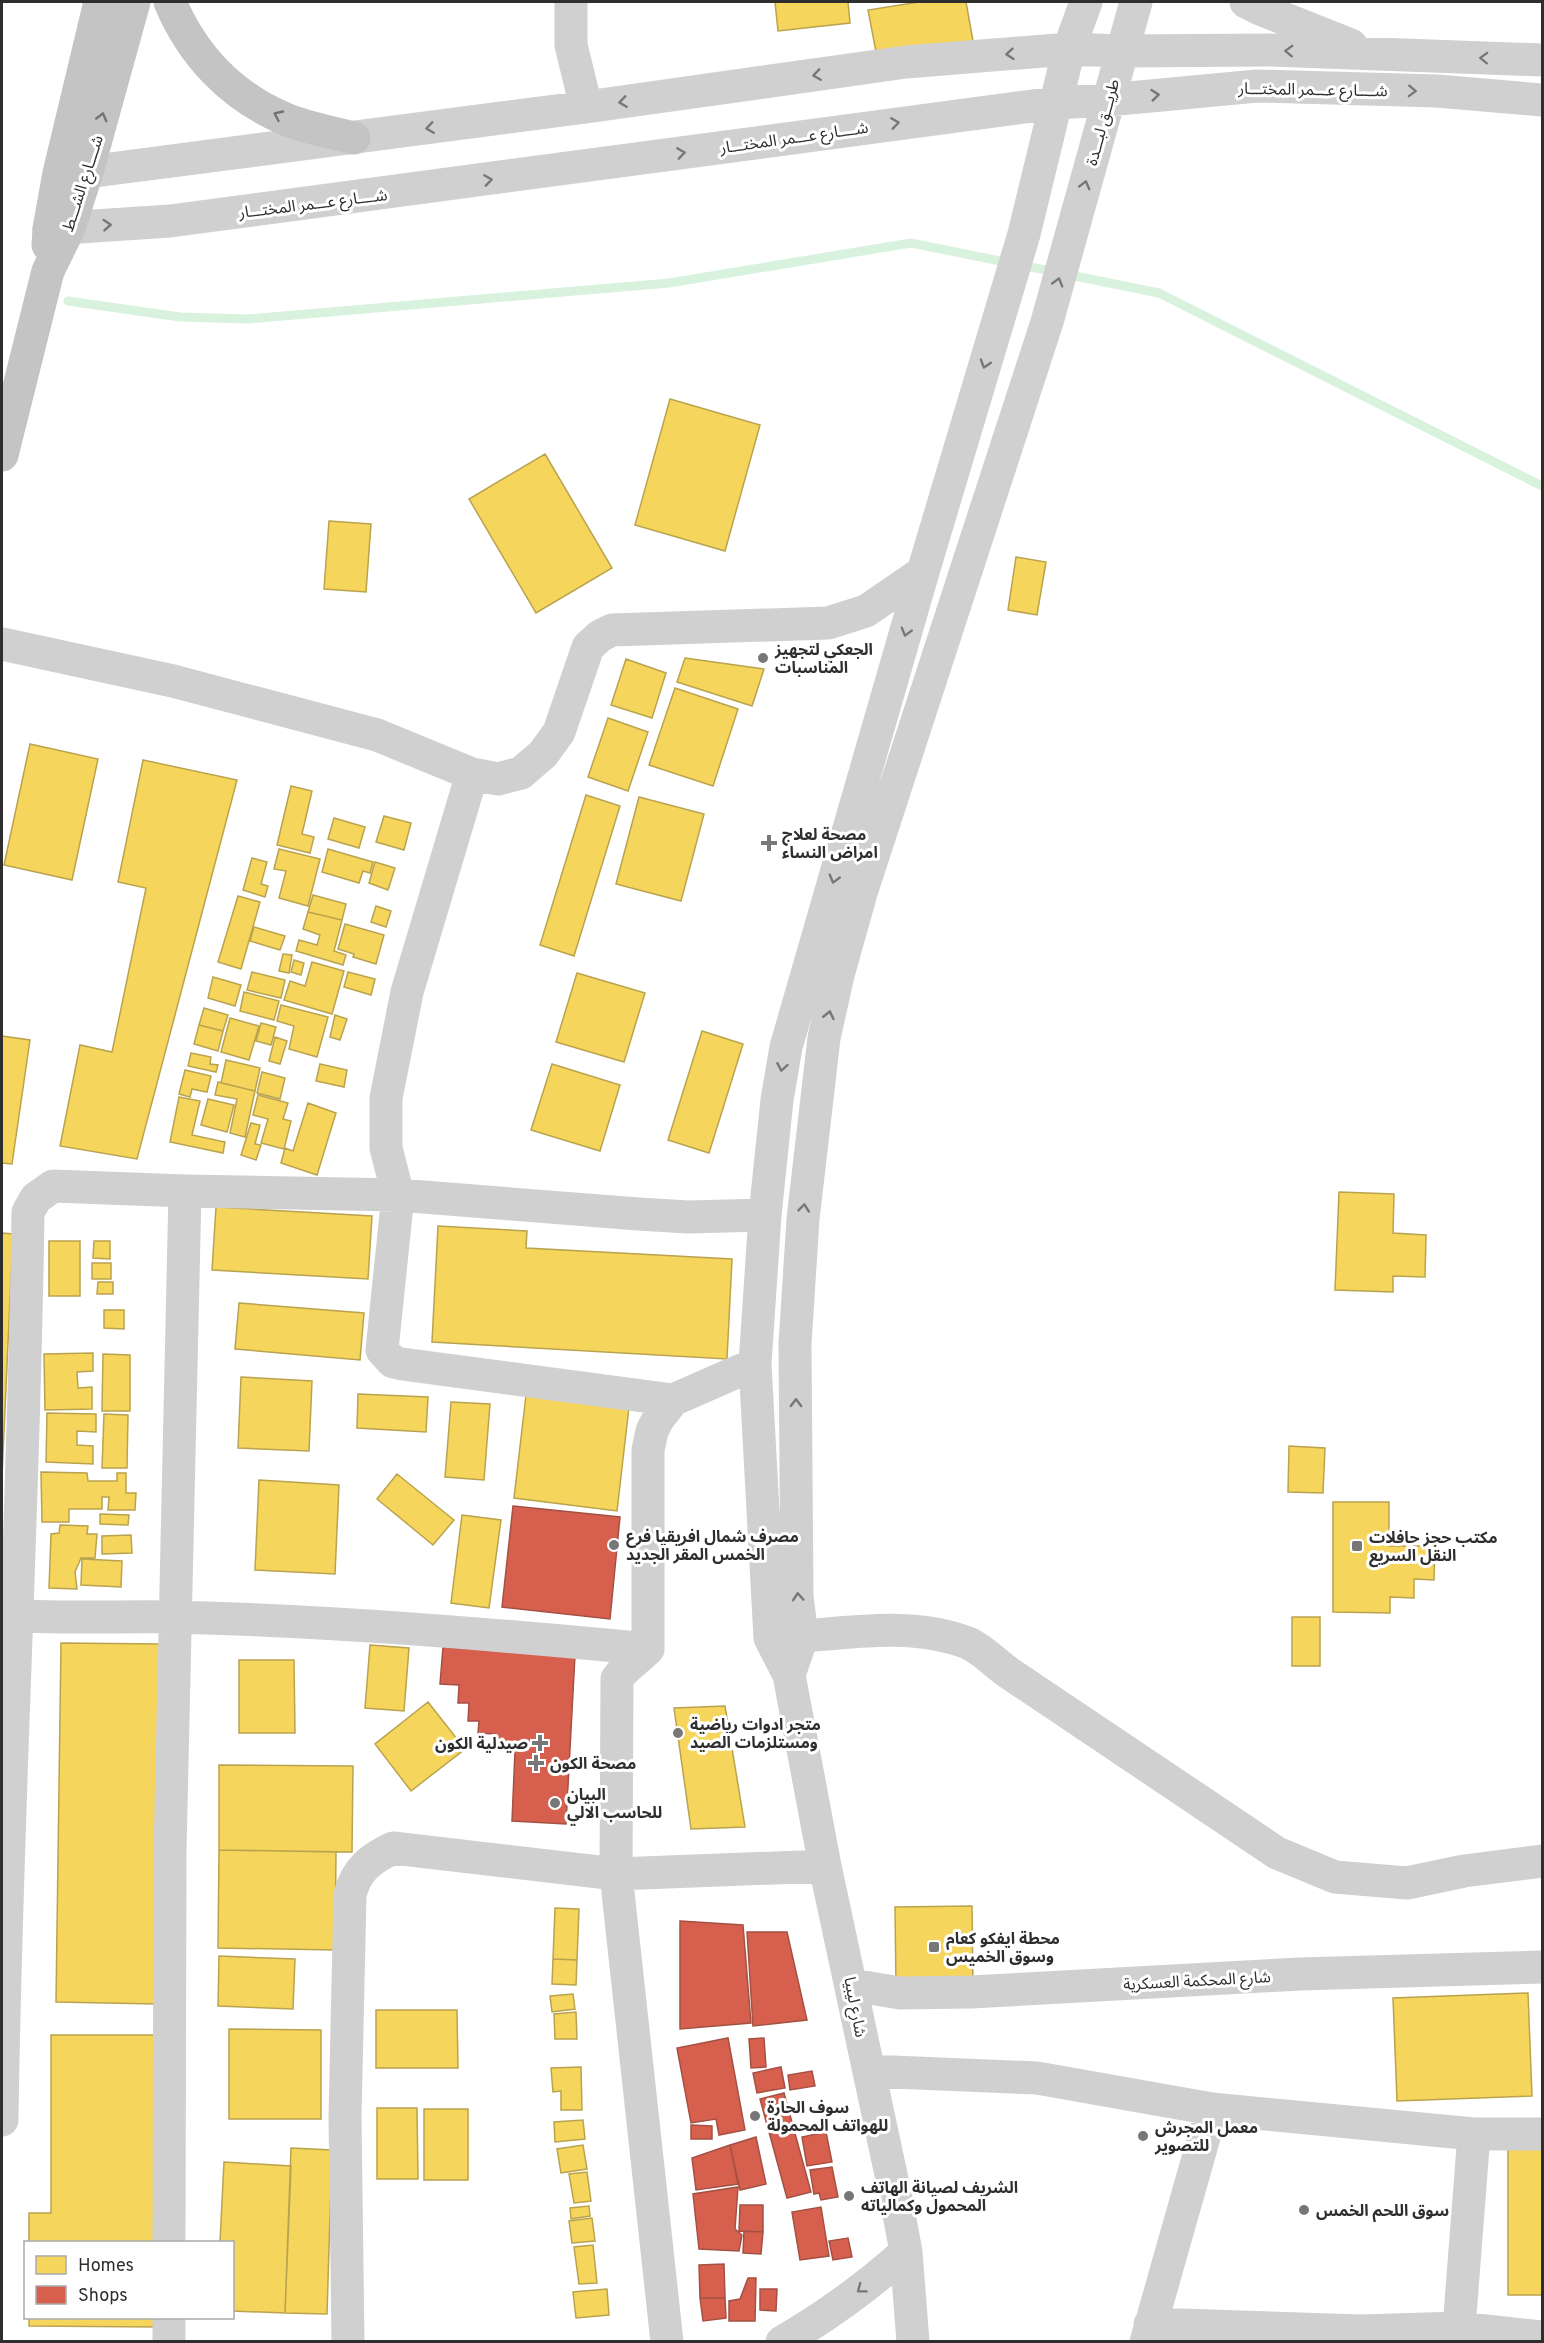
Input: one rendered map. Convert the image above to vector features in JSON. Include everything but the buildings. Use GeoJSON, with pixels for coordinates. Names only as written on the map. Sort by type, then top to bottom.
{"type":"FeatureCollection","features":[{"type":"Feature","properties":{"kind":"main road","name":"شــــارع الشـــط"},"geometry":{"type":"LineString","coordinates":[[2,455],[73,172],[100,2]]}},
{"type":"Feature","properties":{"kind":"main road","name":"شــــارع الشـــط"},"geometry":{"type":"LineString","coordinates":[[73,172],[134,2]]}},
{"type":"Feature","properties":{"kind":"main road"},"geometry":{"type":"LineString","coordinates":[[170,2],[179,23],[199,53],[220,77],[240,94],[285,119],[354,138]]}},
{"type":"Feature","properties":{"kind":"street"},"geometry":{"type":"LineString","coordinates":[[571,2],[571,45],[586,107]]}},
{"type":"Feature","properties":{"kind":"street"},"geometry":{"type":"LineString","coordinates":[[1086,2],[1069,49],[1024,234],[923,572],[786,1047],[777,1100],[765,1215],[755,1364],[786,1637],[862,1631],[926,1631],[970,1644],[1046,1698],[1277,1853],[1335,1877],[1407,1883],[1464,1871],[1542,1861]]}},
{"type":"Feature","properties":{"kind":"street","name":"طريـــق لبـــدة"},"geometry":{"type":"LineString","coordinates":[[786,1637],[797,1596],[795,1344],[804,1208],[824,1038],[838,975],[861,892],[1047,322],[1136,2]]}},
{"type":"Feature","properties":{"kind":"street"},"geometry":{"type":"LineString","coordinates":[[1246,2],[1375,54]]}},
{"type":"Feature","properties":{"kind":"street"},"geometry":{"type":"LineString","coordinates":[[73,172],[354,138],[906,62],[1069,49],[1270,50],[1542,60]]}},
{"type":"Feature","properties":{"kind":"street","name":"شــــارع عـــمر المختـــار"},"geometry":{"type":"LineString","coordinates":[[59,228],[202,217],[1055,103],[1257,86],[1437,91],[1542,100]]}},
{"type":"Feature","properties":{"kind":"street"},"geometry":{"type":"LineString","coordinates":[[2,644],[173,681],[377,735],[472,774],[498,779],[520,773],[543,754],[559,732],[588,647],[600,636],[612,630],[828,623],[866,611],[923,572]]}},
{"type":"Feature","properties":{"kind":"street"},"geometry":{"type":"LineString","coordinates":[[472,774],[407,992],[391,1063],[386,1098],[386,1148],[398,1195],[382,1350],[387,1357],[402,1364],[673,1400]]}},
{"type":"Feature","properties":{"kind":"street"},"geometry":{"type":"LineString","coordinates":[[2,2120],[9,1616],[28,1212],[36,1198],[53,1186],[398,1195],[688,1217],[765,1215]]}},
{"type":"Feature","properties":{"kind":"street"},"geometry":{"type":"LineString","coordinates":[[169,2241],[170,1864],[185,1191]]}},
{"type":"Feature","properties":{"kind":"street"},"geometry":{"type":"LineString","coordinates":[[668,2342],[616,1874],[617,1679],[622,1671],[648,1649],[648,1450],[652,1431],[673,1400],[755,1364]]}},
{"type":"Feature","properties":{"kind":"street"},"geometry":{"type":"LineString","coordinates":[[9,1616],[175,1617],[465,1632],[648,1649]]}},
{"type":"Feature","properties":{"kind":"street","name":"شارع ليبيا"},"geometry":{"type":"LineString","coordinates":[[786,1637],[789,1675],[825,1866],[852,1985],[906,2252],[913,2342]]}},
{"type":"Feature","properties":{"kind":"street"},"geometry":{"type":"LineString","coordinates":[[348,2342],[345,2116],[350,1895],[354,1879],[378,1856],[393,1848],[616,1874],[825,1866]]}},
{"type":"Feature","properties":{"kind":"street","name":"شارع المحكمة العسكرية"},"geometry":{"type":"LineString","coordinates":[[852,1985],[900,1993],[971,1992],[1300,1974],[1542,1967]]}},
{"type":"Feature","properties":{"kind":"street"},"geometry":{"type":"LineString","coordinates":[[869,2071],[1037,2078],[1212,2109],[1474,2134],[1542,2134]]}},
{"type":"Feature","properties":{"kind":"street"},"geometry":{"type":"LineString","coordinates":[[1212,2109],[1148,2333],[1459,2328],[1542,2337]]}},
{"type":"Feature","properties":{"kind":"street"},"geometry":{"type":"LineString","coordinates":[[1459,2328],[1474,2134]]}},
{"type":"Feature","properties":{"kind":"street"},"geometry":{"type":"LineString","coordinates":[[782,2342],[816,2322],[881,2274],[906,2252]]}},
{"type":"Feature","properties":{"kind":"street"},"geometry":{"type":"LineString","coordinates":[[169,2319],[169,2342]]}},
{"type":"Feature","properties":{"kind":"waterway"},"geometry":{"type":"LineString","coordinates":[[68,301],[180,317],[248,319],[669,283],[911,243],[1159,293],[1542,486]]}},
{"type":"Feature","properties":{"kind":"place","name":"الجعكي لتجهيز المناسبات"},"geometry":{"type":"Point","coordinates":[763,658]}},
{"type":"Feature","properties":{"kind":"place","name":"مصحة لعلاج امراض النساء"},"geometry":{"type":"Point","coordinates":[769,843]}},
{"type":"Feature","properties":{"kind":"place","name":"مصرف شمال افريقيا فرع الخمس المقر الجديد"},"geometry":{"type":"Point","coordinates":[614,1545]}},
{"type":"Feature","properties":{"kind":"place","name":"مكتب حجز حافلات النقل السريع"},"geometry":{"type":"Point","coordinates":[1357,1546]}},
{"type":"Feature","properties":{"kind":"place","name":"متجر ادوات رياضية ومستلزمات الصيد"},"geometry":{"type":"Point","coordinates":[678,1733]}},
{"type":"Feature","properties":{"kind":"place","name":"صيدلية الكون"},"geometry":{"type":"Point","coordinates":[540,1743]}},
{"type":"Feature","properties":{"kind":"place","name":"مصحة الكون"},"geometry":{"type":"Point","coordinates":[536,1763]}},
{"type":"Feature","properties":{"kind":"place","name":"البيان للحاسب الالي"},"geometry":{"type":"Point","coordinates":[555,1803]}},
{"type":"Feature","properties":{"kind":"place","name":"محطة ايفكو كعام وسوق الخميس"},"geometry":{"type":"Point","coordinates":[934,1947]}},
{"type":"Feature","properties":{"kind":"place","name":"سوف الحارة للهواتف المحمولة"},"geometry":{"type":"Point","coordinates":[755,2116]}},
{"type":"Feature","properties":{"kind":"place","name":"معمل المجرش للتصوير"},"geometry":{"type":"Point","coordinates":[1143,2136]}},
{"type":"Feature","properties":{"kind":"place","name":"الشريف لصيانة الهاتف المحمول وكمالياته"},"geometry":{"type":"Point","coordinates":[849,2196]}},
{"type":"Feature","properties":{"kind":"place","name":"سوق اللحم الخمس"},"geometry":{"type":"Point","coordinates":[1304,2210]}}]}
